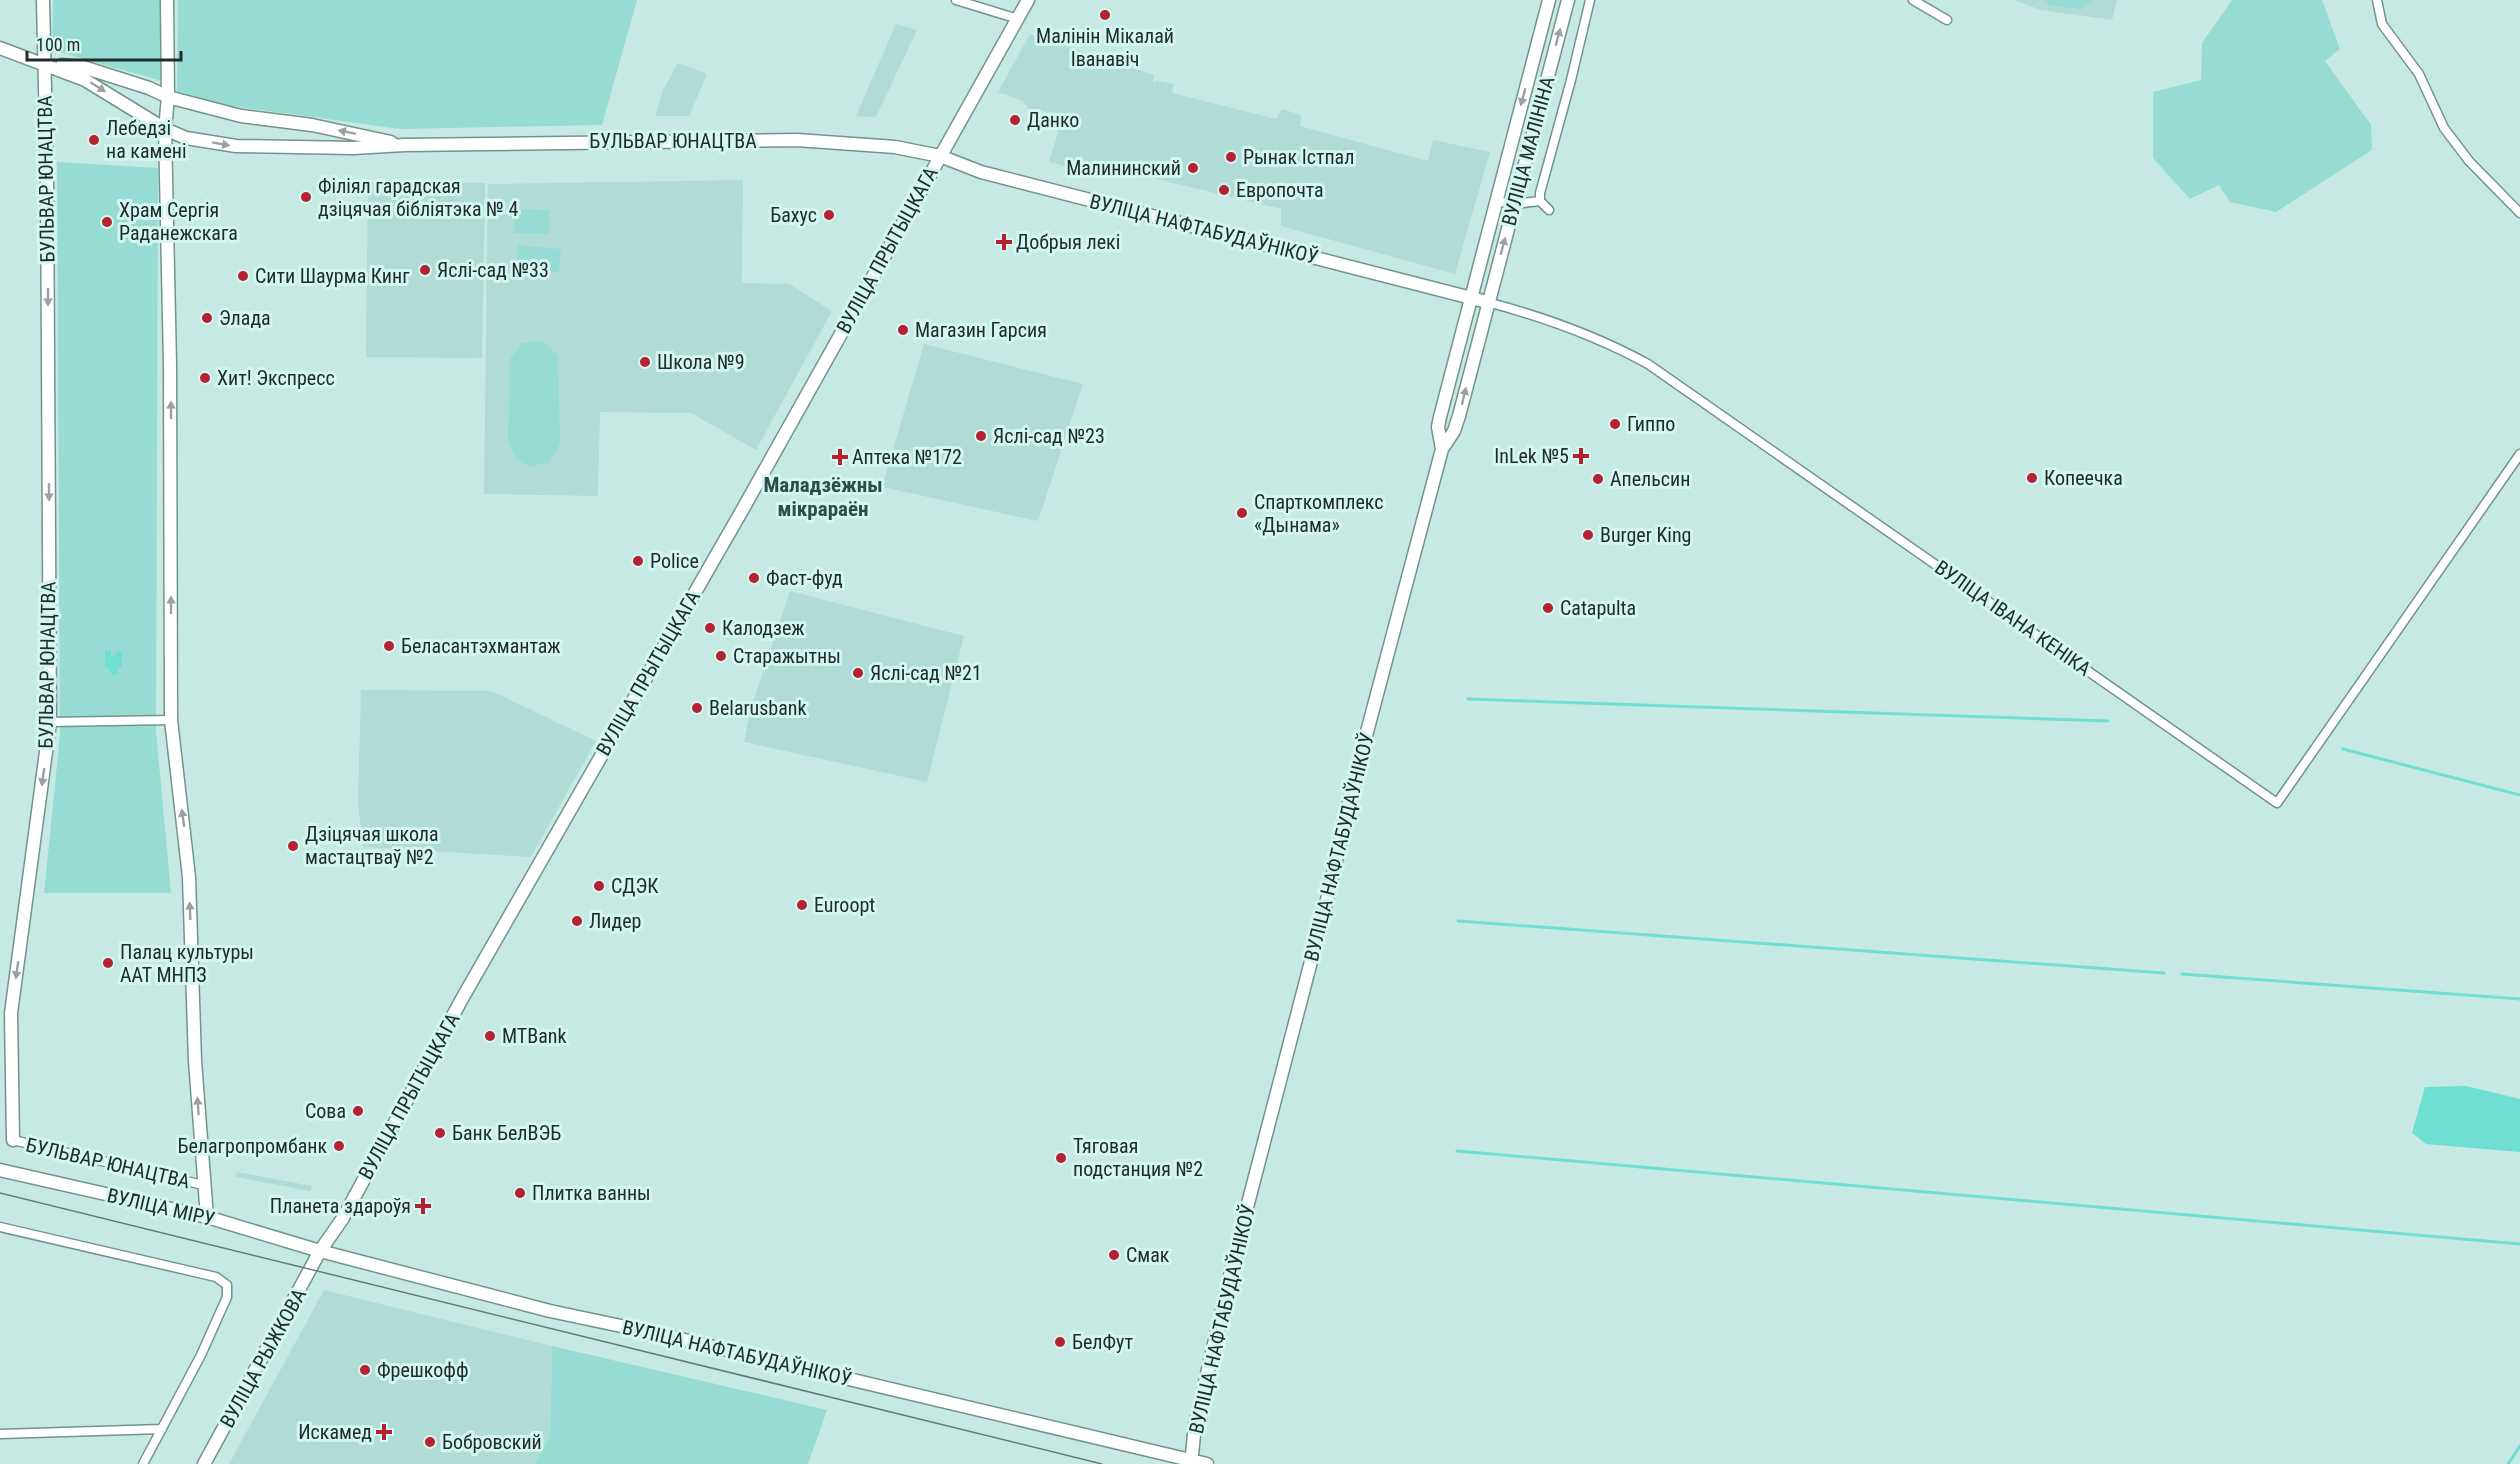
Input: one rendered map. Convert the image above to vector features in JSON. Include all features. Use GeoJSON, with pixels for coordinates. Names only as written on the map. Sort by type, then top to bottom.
{"type":"FeatureCollection","features":[{"type":"Feature","properties":{"kind":"main road","name":"БУЛЬВАР ЮНАЦТВА"},"geometry":{"type":"LineString","coordinates":[[13,1140],[11,1012],[50,722],[43,0]]}},
{"type":"Feature","properties":{"kind":"main road","name":"БУЛЬВАР ЮНАЦТВА"},"geometry":{"type":"LineString","coordinates":[[167,0],[168,97],[165,129],[170,365],[171,720],[189,877],[195,1061],[207,1217]]}},
{"type":"Feature","properties":{"kind":"main road","name":"ВУЛІЦА ПРЫТЫЦКАГА"},"geometry":{"type":"LineString","coordinates":[[320,1251],[343,1218],[463,997],[744,507],[1028,0]]}},
{"type":"Feature","properties":{"kind":"main road","name":"ВУЛІЦА МАЛІНІНА"},"geometry":{"type":"LineString","coordinates":[[1470,298],[1549,0]]}},
{"type":"Feature","properties":{"kind":"main road","name":"ВУЛІЦА МАЛІНІНА"},"geometry":{"type":"LineString","coordinates":[[1487,302],[1568,0]]}},
{"type":"Feature","properties":{"kind":"main road"},"geometry":{"type":"LineString","coordinates":[[0,48],[45,63]]}},
{"type":"Feature","properties":{"kind":"main road","name":"БУЛЬВАР ЮНАЦТВА"},"geometry":{"type":"LineString","coordinates":[[45,63],[83,68],[149,88],[168,97],[241,116],[312,125],[404,145]]}},
{"type":"Feature","properties":{"kind":"main road","name":"БУЛЬВАР ЮНАЦТВА"},"geometry":{"type":"LineString","coordinates":[[45,63],[85,80],[165,129],[186,138],[236,146],[353,148],[404,145],[797,140],[895,147],[940,156]]}},
{"type":"Feature","properties":{"kind":"main road","name":"ВУЛІЦА НАФТАБУДАЎНІКОЎ"},"geometry":{"type":"LineString","coordinates":[[320,1251],[550,1311],[659,1334],[1191,1462],[1195,1425],[1238,1242],[1328,896],[1360,758],[1442,449],[1457,425],[1487,302],[981,172],[940,156]]}},
{"type":"Feature","properties":{"kind":"main road","name":"ВУЛІЦА НАФТАБУДАЎНІКОЎ"},"geometry":{"type":"LineString","coordinates":[[1442,449],[1438,427],[1470,298]]}},
{"type":"Feature","properties":{"kind":"main road","name":"ВУЛІЦА МІРУ"},"geometry":{"type":"LineString","coordinates":[[0,1170],[207,1217],[320,1251]]}},
{"type":"Feature","properties":{"kind":"main road","name":"ВУЛІЦА РЫЖКОВА"},"geometry":{"type":"LineString","coordinates":[[204,1464],[320,1251]]}},
{"type":"Feature","properties":{"kind":"main road"},"geometry":{"type":"LineString","coordinates":[[1191,1462],[1208,1464]]}},
{"type":"Feature","properties":{"kind":"street"},"geometry":{"type":"LineString","coordinates":[[957,0],[1018,19]]}},
{"type":"Feature","properties":{"kind":"street","name":"ВУЛІЦА МАЛІНІНА"},"geometry":{"type":"LineString","coordinates":[[1549,210],[1540,201],[1540,193],[1590,0]]}},
{"type":"Feature","properties":{"kind":"street"},"geometry":{"type":"LineString","coordinates":[[1913,0],[1947,20]]}},
{"type":"Feature","properties":{"kind":"street"},"geometry":{"type":"LineString","coordinates":[[2377,0],[2382,24],[2419,74],[2445,128],[2469,161],[2520,213]]}},
{"type":"Feature","properties":{"kind":"street"},"geometry":{"type":"LineString","coordinates":[[1495,201],[1514,204],[1540,201]]}},
{"type":"Feature","properties":{"kind":"street","name":"ВУЛІЦА ІВАНА КЕНІКА"},"geometry":{"type":"LineString","coordinates":[[1487,302],[1576,329],[1614,345],[1648,364],[2277,803],[2520,454]]}},
{"type":"Feature","properties":{"kind":"street"},"geometry":{"type":"LineString","coordinates":[[50,722],[171,720]]}},
{"type":"Feature","properties":{"kind":"street","name":"БУЛЬВАР ЮНАЦТВА"},"geometry":{"type":"LineString","coordinates":[[13,1140],[203,1185]]}},
{"type":"Feature","properties":{"kind":"street"},"geometry":{"type":"LineString","coordinates":[[0,1227],[216,1277],[227,1284],[227,1297],[201,1355],[142,1464]]}},
{"type":"Feature","properties":{"kind":"street"},"geometry":{"type":"LineString","coordinates":[[0,1434],[162,1429]]}},
{"type":"Feature","properties":{"kind":"shaded area"},"geometry":{"type":"Polygon","coordinates":[[[53,0],[161,0],[162,81],[52,50],[53,0]]]}},
{"type":"Feature","properties":{"kind":"shaded area"},"geometry":{"type":"Polygon","coordinates":[[[178,0],[637,0],[602,125],[400,129],[225,105],[177,91],[178,0]]]}},
{"type":"Feature","properties":{"kind":"shaded area"},"geometry":{"type":"Polygon","coordinates":[[[2014,0],[2117,0],[2112,20],[2041,10],[2014,0]]]}},
{"type":"Feature","properties":{"kind":"shaded area"},"geometry":{"type":"Polygon","coordinates":[[[2044,0],[2093,0],[2082,9],[2050,6],[2044,0]]]}},
{"type":"Feature","properties":{"kind":"shaded area"},"geometry":{"type":"Polygon","coordinates":[[[2232,0],[2322,0],[2340,49],[2325,61],[2371,125],[2372,150],[2276,212],[2230,202],[2219,185],[2190,199],[2153,158],[2153,92],[2201,80],[2202,43],[2232,0]]]}},
{"type":"Feature","properties":{"kind":"shaded area"},"geometry":{"type":"Polygon","coordinates":[[[896,24],[917,30],[876,117],[856,116],[896,24]]]}},
{"type":"Feature","properties":{"kind":"shaded area","name":"Рынак Істпал"},"geometry":{"type":"Polygon","coordinates":[[[1030,34],[1154,75],[1153,83],[1157,81],[1174,84],[1172,93],[1276,119],[1282,109],[1301,115],[1300,126],[1428,161],[1433,140],[1490,152],[1455,274],[1281,226],[1281,209],[1102,166],[1100,175],[1049,162],[1059,129],[1057,127],[1059,113],[1030,110],[1022,101],[998,92],[1030,34]]]}},
{"type":"Feature","properties":{"kind":"shaded area"},"geometry":{"type":"Polygon","coordinates":[[[678,63],[707,74],[689,116],[655,116],[663,90],[678,63]]]}},
{"type":"Feature","properties":{"kind":"shaded area"},"geometry":{"type":"Polygon","coordinates":[[[57,162],[158,168],[156,731],[171,893],[44,893],[60,735],[57,162]]]}},
{"type":"Feature","properties":{"kind":"shaded area","name":"Школа №9"},"geometry":{"type":"Polygon","coordinates":[[[743,180],[742,283],[789,284],[832,311],[756,450],[691,413],[600,412],[598,496],[484,494],[488,184],[743,180]]]}},
{"type":"Feature","properties":{"kind":"shaded area","name":"Яслі-сад №33"},"geometry":{"type":"Polygon","coordinates":[[[368,182],[485,183],[482,358],[366,357],[368,182]]]}},
{"type":"Feature","properties":{"kind":"shaded area"},"geometry":{"type":"Polygon","coordinates":[[[514,209],[550,210],[549,234],[514,233],[514,209]]]}},
{"type":"Feature","properties":{"kind":"shaded area"},"geometry":{"type":"Polygon","coordinates":[[[518,245],[561,249],[559,272],[516,268],[518,245]]]}},
{"type":"Feature","properties":{"kind":"shaded area"},"geometry":{"type":"Polygon","coordinates":[[[542,341],[558,355],[560,444],[549,462],[530,467],[516,459],[508,441],[510,359],[522,343],[542,341]]]}},
{"type":"Feature","properties":{"kind":"shaded area","name":"Яслі-сад №23"},"geometry":{"type":"Polygon","coordinates":[[[924,344],[1083,384],[1038,521],[882,487],[924,344]]]}},
{"type":"Feature","properties":{"kind":"shaded area","name":"Яслі-сад №21"},"geometry":{"type":"Polygon","coordinates":[[[790,591],[964,636],[927,782],[744,742],[750,711],[790,591]]]}},
{"type":"Feature","properties":{"kind":"shaded area"},"geometry":{"type":"Polygon","coordinates":[[[105,651],[111,651],[111,656],[115,656],[116,651],[122,651],[122,667],[118,667],[118,673],[114,675],[109,672],[109,668],[105,668],[105,651]]]}},
{"type":"Feature","properties":{"kind":"shaded area"},"geometry":{"type":"Polygon","coordinates":[[[361,690],[491,691],[596,741],[531,857],[363,847],[358,802],[361,690]]]}},
{"type":"Feature","properties":{"kind":"shaded area"},"geometry":{"type":"Polygon","coordinates":[[[2466,1086],[2520,1099],[2520,1152],[2426,1144],[2412,1133],[2425,1087],[2466,1086]]]}},
{"type":"Feature","properties":{"kind":"shaded area"},"geometry":{"type":"Polygon","coordinates":[[[237,1172],[312,1186],[310,1191],[236,1177],[237,1172]]]}},
{"type":"Feature","properties":{"kind":"shaded area"},"geometry":{"type":"Polygon","coordinates":[[[324,1290],[552,1346],[550,1436],[535,1464],[229,1464],[324,1290]]]}},
{"type":"Feature","properties":{"kind":"shaded area"},"geometry":{"type":"Polygon","coordinates":[[[552,1346],[827,1410],[808,1464],[535,1464],[550,1436],[552,1346]]]}},
{"type":"Feature","properties":{"kind":"waterway"},"geometry":{"type":"LineString","coordinates":[[1468,699],[2108,721]]}},
{"type":"Feature","properties":{"kind":"waterway"},"geometry":{"type":"LineString","coordinates":[[2343,749],[2520,795]]}},
{"type":"Feature","properties":{"kind":"waterway"},"geometry":{"type":"LineString","coordinates":[[1458,921],[2164,973]]}},
{"type":"Feature","properties":{"kind":"waterway"},"geometry":{"type":"LineString","coordinates":[[2182,974],[2520,999]]}},
{"type":"Feature","properties":{"kind":"waterway"},"geometry":{"type":"LineString","coordinates":[[1457,1151],[2520,1244]]}},
{"type":"Feature","properties":{"kind":"waterway"},"geometry":{"type":"LineString","coordinates":[[2508,1464],[2520,1446]]}},
{"type":"Feature","properties":{"kind":"tram line"},"geometry":{"type":"LineString","coordinates":[[0,1193],[1102,1464]]}},
{"type":"Feature","properties":{"kind":"place","name":"Малінін Мікалай Іванавіч"},"geometry":{"type":"Point","coordinates":[1105,15]}},
{"type":"Feature","properties":{"kind":"place","name":"Данко"},"geometry":{"type":"Point","coordinates":[1015,120]}},
{"type":"Feature","properties":{"kind":"place","name":"Лебедзі на камені"},"geometry":{"type":"Point","coordinates":[94,140]}},
{"type":"Feature","properties":{"kind":"place","name":"Рынак Істпал"},"geometry":{"type":"Point","coordinates":[1231,157]}},
{"type":"Feature","properties":{"kind":"place","name":"Малининский"},"geometry":{"type":"Point","coordinates":[1193,168]}},
{"type":"Feature","properties":{"kind":"place","name":"Европочта"},"geometry":{"type":"Point","coordinates":[1224,190]}},
{"type":"Feature","properties":{"kind":"place","name":"Філіял гарадская дзіцячая бібліятэка № 4"},"geometry":{"type":"Point","coordinates":[306,197]}},
{"type":"Feature","properties":{"kind":"place","name":"Бахус"},"geometry":{"type":"Point","coordinates":[829,215]}},
{"type":"Feature","properties":{"kind":"place","name":"Храм Сергія Раданежскага"},"geometry":{"type":"Point","coordinates":[107,222]}},
{"type":"Feature","properties":{"kind":"place","name":"Добрыя лекі"},"geometry":{"type":"Point","coordinates":[1004,242]}},
{"type":"Feature","properties":{"kind":"place","name":"Яслі-сад №33"},"geometry":{"type":"Point","coordinates":[425,270]}},
{"type":"Feature","properties":{"kind":"place","name":"Сити Шаурма Кинг"},"geometry":{"type":"Point","coordinates":[243,276]}},
{"type":"Feature","properties":{"kind":"place","name":"Элада"},"geometry":{"type":"Point","coordinates":[207,318]}},
{"type":"Feature","properties":{"kind":"place","name":"Магазин Гарсия"},"geometry":{"type":"Point","coordinates":[903,330]}},
{"type":"Feature","properties":{"kind":"place","name":"Школа №9"},"geometry":{"type":"Point","coordinates":[645,362]}},
{"type":"Feature","properties":{"kind":"place","name":"Хит! Экспресс"},"geometry":{"type":"Point","coordinates":[205,378]}},
{"type":"Feature","properties":{"kind":"place","name":"Гиппо"},"geometry":{"type":"Point","coordinates":[1615,424]}},
{"type":"Feature","properties":{"kind":"place","name":"Яслі-сад №23"},"geometry":{"type":"Point","coordinates":[981,436]}},
{"type":"Feature","properties":{"kind":"place","name":"InLek №5"},"geometry":{"type":"Point","coordinates":[1581,456]}},
{"type":"Feature","properties":{"kind":"place","name":"Аптека №172"},"geometry":{"type":"Point","coordinates":[840,457]}},
{"type":"Feature","properties":{"kind":"place","name":"Копеечка"},"geometry":{"type":"Point","coordinates":[2032,478]}},
{"type":"Feature","properties":{"kind":"place","name":"Апельсин"},"geometry":{"type":"Point","coordinates":[1598,479]}},
{"type":"Feature","properties":{"kind":"place","name":"Спарткомплекс «Дынама»"},"geometry":{"type":"Point","coordinates":[1242,513]}},
{"type":"Feature","properties":{"kind":"place","name":"Burger King"},"geometry":{"type":"Point","coordinates":[1588,535]}},
{"type":"Feature","properties":{"kind":"place","name":"Police"},"geometry":{"type":"Point","coordinates":[638,561]}},
{"type":"Feature","properties":{"kind":"place","name":"Фаст-фуд"},"geometry":{"type":"Point","coordinates":[754,578]}},
{"type":"Feature","properties":{"kind":"place","name":"Catapulta"},"geometry":{"type":"Point","coordinates":[1548,608]}},
{"type":"Feature","properties":{"kind":"place","name":"Калодзеж"},"geometry":{"type":"Point","coordinates":[710,628]}},
{"type":"Feature","properties":{"kind":"place","name":"Беласантэхмантаж"},"geometry":{"type":"Point","coordinates":[389,646]}},
{"type":"Feature","properties":{"kind":"place","name":"Старажытны"},"geometry":{"type":"Point","coordinates":[721,656]}},
{"type":"Feature","properties":{"kind":"place","name":"Яслі-сад №21"},"geometry":{"type":"Point","coordinates":[858,673]}},
{"type":"Feature","properties":{"kind":"place","name":"Belarusbank"},"geometry":{"type":"Point","coordinates":[697,708]}},
{"type":"Feature","properties":{"kind":"place","name":"Дзіцячая школа мастацтваў №2"},"geometry":{"type":"Point","coordinates":[293,846]}},
{"type":"Feature","properties":{"kind":"place","name":"СДЭК"},"geometry":{"type":"Point","coordinates":[599,886]}},
{"type":"Feature","properties":{"kind":"place","name":"Euroopt"},"geometry":{"type":"Point","coordinates":[802,905]}},
{"type":"Feature","properties":{"kind":"place","name":"Лидер"},"geometry":{"type":"Point","coordinates":[577,921]}},
{"type":"Feature","properties":{"kind":"place","name":"Палац культуры ААТ МНПЗ"},"geometry":{"type":"Point","coordinates":[108,963]}},
{"type":"Feature","properties":{"kind":"place","name":"MTBank"},"geometry":{"type":"Point","coordinates":[490,1036]}},
{"type":"Feature","properties":{"kind":"place","name":"Сова"},"geometry":{"type":"Point","coordinates":[358,1111]}},
{"type":"Feature","properties":{"kind":"place","name":"Банк БелВЭБ"},"geometry":{"type":"Point","coordinates":[440,1133]}},
{"type":"Feature","properties":{"kind":"place","name":"Белагропромбанк"},"geometry":{"type":"Point","coordinates":[339,1146]}},
{"type":"Feature","properties":{"kind":"place","name":"Тяговая подстанция №2"},"geometry":{"type":"Point","coordinates":[1061,1158]}},
{"type":"Feature","properties":{"kind":"place","name":"Плитка ванны"},"geometry":{"type":"Point","coordinates":[520,1193]}},
{"type":"Feature","properties":{"kind":"place","name":"Планета здароўя"},"geometry":{"type":"Point","coordinates":[423,1206]}},
{"type":"Feature","properties":{"kind":"place","name":"Смак"},"geometry":{"type":"Point","coordinates":[1114,1255]}},
{"type":"Feature","properties":{"kind":"place","name":"БелФут"},"geometry":{"type":"Point","coordinates":[1060,1342]}},
{"type":"Feature","properties":{"kind":"place","name":"Фрешкофф"},"geometry":{"type":"Point","coordinates":[365,1370]}},
{"type":"Feature","properties":{"kind":"place","name":"Искамед"},"geometry":{"type":"Point","coordinates":[384,1432]}},
{"type":"Feature","properties":{"kind":"place","name":"Бобровский"},"geometry":{"type":"Point","coordinates":[430,1442]}},
{"type":"Feature","properties":{"kind":"district","name":"Маладзёжны мікрараён"},"geometry":{"type":"Point","coordinates":[823,497]}}]}
